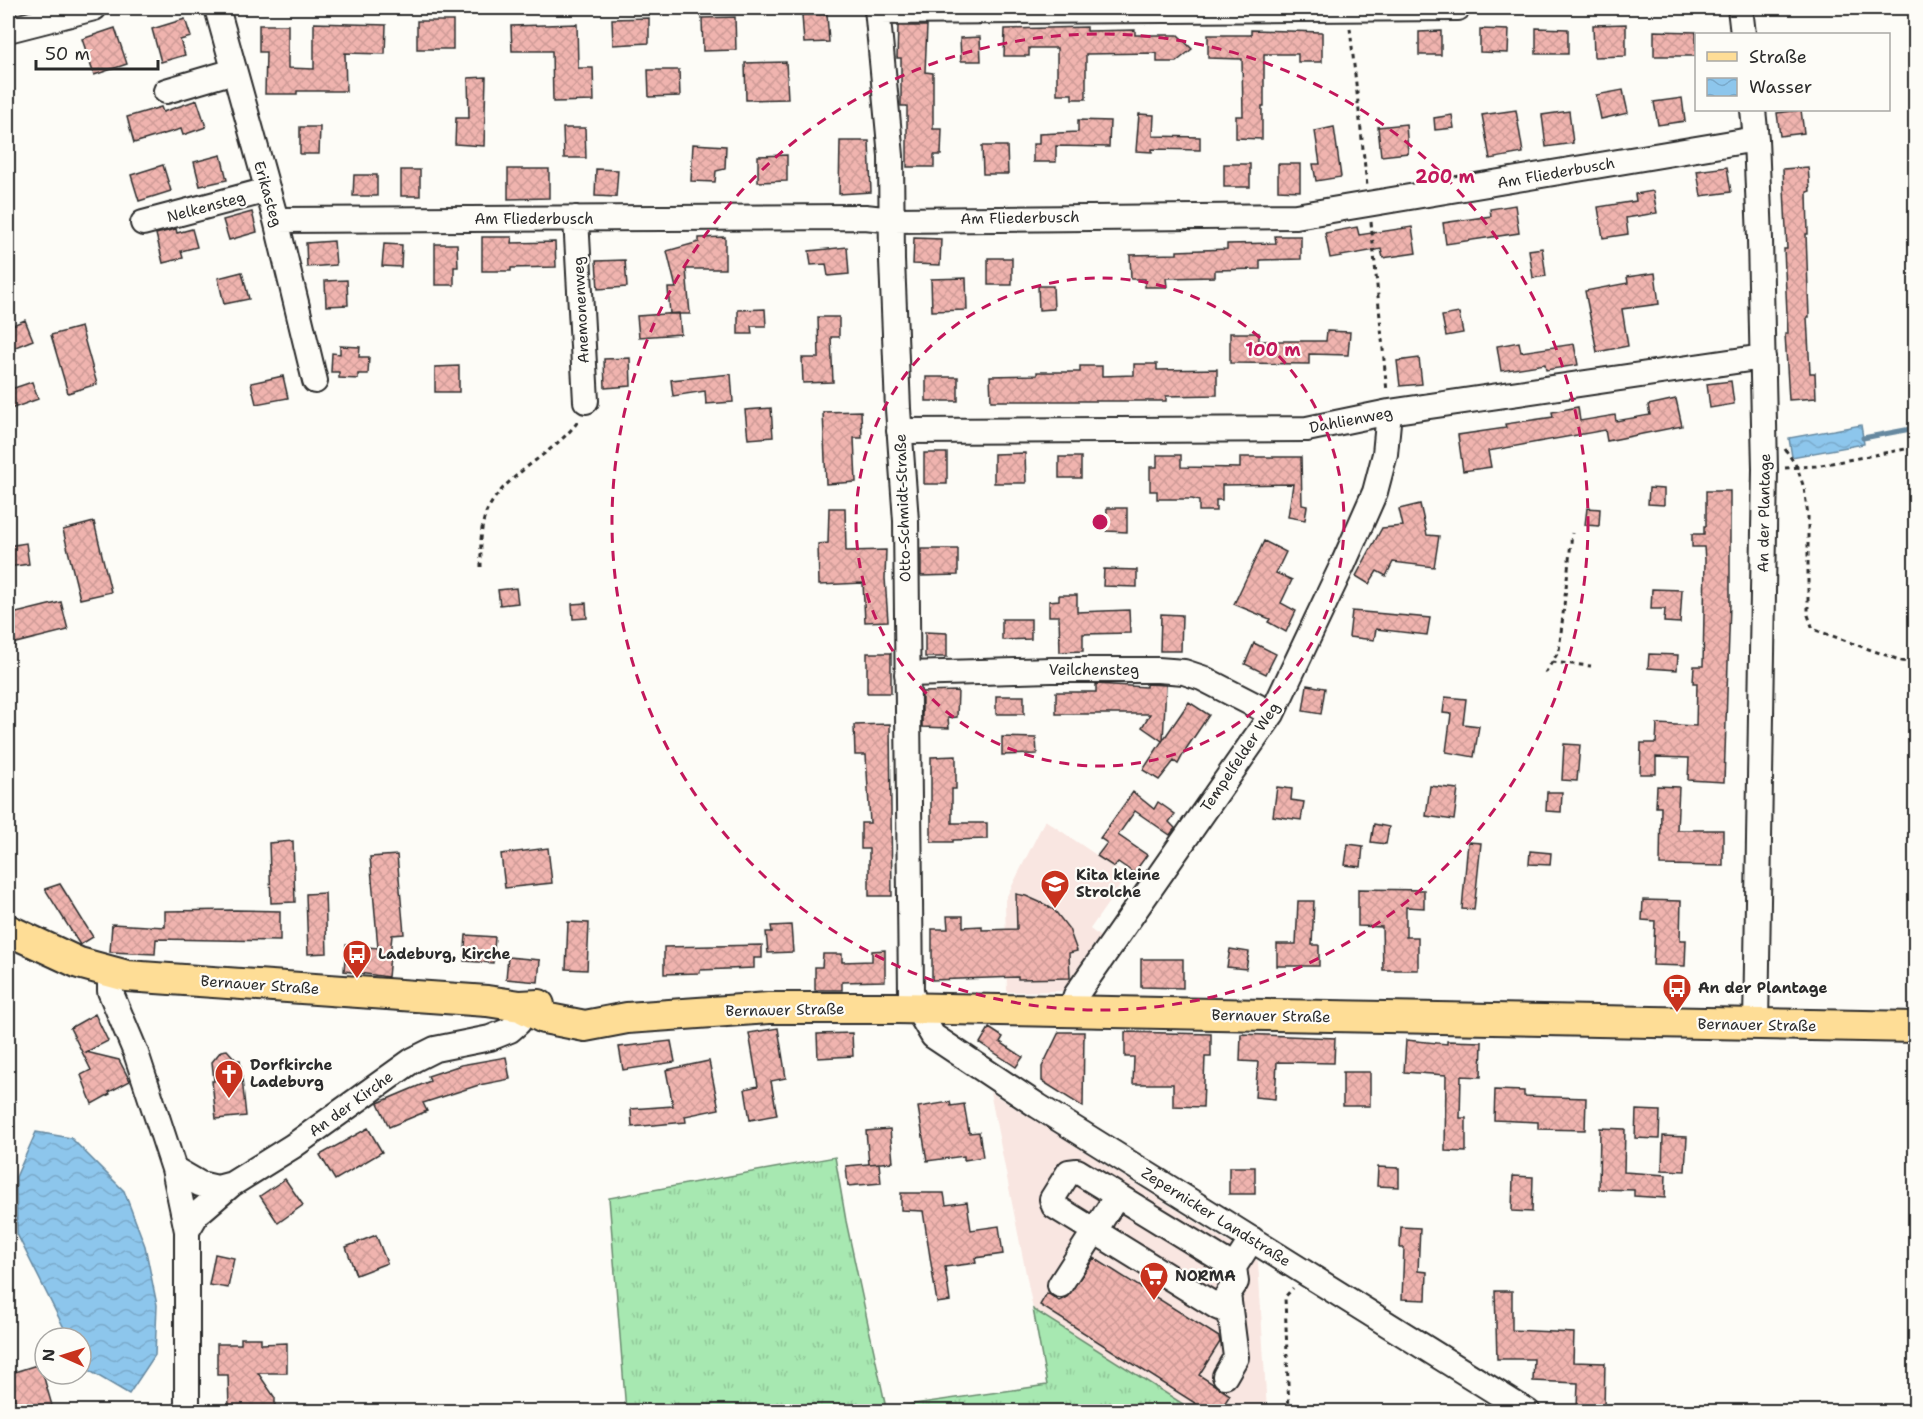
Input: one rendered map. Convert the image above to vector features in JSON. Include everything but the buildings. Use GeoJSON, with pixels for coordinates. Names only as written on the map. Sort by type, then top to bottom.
{"type":"FeatureCollection","features":[{"type":"Feature","properties":{"kind":"main road","name":"Bernauer Straße"},"geometry":{"type":"LineString","coordinates":[[8,930],[79,963],[127,976],[487,1001],[520,1006],[552,1005],[584,1008],[627,1018],[769,1008],[917,1009],[1916,1027]]}},
{"type":"Feature","properties":{"kind":"street"},"geometry":{"type":"LineString","coordinates":[[8,30],[94,8]]}},
{"type":"Feature","properties":{"kind":"street","name":"Erikasteg"},"geometry":{"type":"LineString","coordinates":[[217,8],[276,220],[315,381]]}},
{"type":"Feature","properties":{"kind":"street"},"geometry":{"type":"LineString","coordinates":[[877,10],[1458,8]]}},
{"type":"Feature","properties":{"kind":"street"},"geometry":{"type":"LineString","coordinates":[[1740,8],[1743,33]]}},
{"type":"Feature","properties":{"kind":"street","name":"Otto-Schmidt-Straße"},"geometry":{"type":"LineString","coordinates":[[877,10],[891,156],[892,260],[899,432],[906,521],[911,992],[917,1009]]}},
{"type":"Feature","properties":{"kind":"street"},"geometry":{"type":"LineString","coordinates":[[166,91],[234,71]]}},
{"type":"Feature","properties":{"kind":"street","name":"An der Plantage"},"geometry":{"type":"LineString","coordinates":[[1753,111],[1756,139],[1765,469],[1756,1025]]}},
{"type":"Feature","properties":{"kind":"street","name":"Am Fliederbusch"},"geometry":{"type":"LineString","coordinates":[[276,220],[865,217],[893,220],[1296,216],[1331,212],[1756,139]]}},
{"type":"Feature","properties":{"kind":"street","name":"Nelkensteg"},"geometry":{"type":"LineString","coordinates":[[144,224],[267,190]]}},
{"type":"Feature","properties":{"kind":"street","name":"Anemonenweg"},"geometry":{"type":"LineString","coordinates":[[576,218],[586,401]]}},
{"type":"Feature","properties":{"kind":"street","name":"Dahlienweg"},"geometry":{"type":"LineString","coordinates":[[899,432],[1308,429],[1389,412],[1763,357]]}},
{"type":"Feature","properties":{"kind":"street","name":"Tempelfelder Weg"},"geometry":{"type":"LineString","coordinates":[[1070,1012],[1076,995],[1272,714],[1375,492],[1385,454],[1389,412]]}},
{"type":"Feature","properties":{"kind":"street","name":"Veilchensteg"},"geometry":{"type":"LineString","coordinates":[[907,674],[1052,670],[1184,672],[1202,678],[1272,714]]}},
{"type":"Feature","properties":{"kind":"street"},"geometry":{"type":"LineString","coordinates":[[110,973],[110,991],[136,1053],[174,1169],[187,1231],[187,1412]]}},
{"type":"Feature","properties":{"kind":"street","name":"An der Kirche"},"geometry":{"type":"LineString","coordinates":[[187,1231],[197,1214],[232,1184],[293,1146],[413,1060],[435,1049],[490,1038],[510,1030],[518,1023],[520,1006]]}},
{"type":"Feature","properties":{"kind":"street","name":"Zepernicker Landstraße"},"geometry":{"type":"LineString","coordinates":[[917,1009],[933,1036],[1038,1106],[1528,1412]]}},
{"type":"Feature","properties":{"kind":"street"},"geometry":{"type":"LineString","coordinates":[[174,1169],[200,1184],[217,1188],[232,1184]]}},
{"type":"Feature","properties":{"kind":"street"},"geometry":{"type":"LineString","coordinates":[[1234,1267],[1077,1171],[1069,1172],[1052,1198],[1054,1206],[1219,1308],[1236,1282],[1234,1267],[1252,1239]]}},
{"type":"Feature","properties":{"kind":"street"},"geometry":{"type":"LineString","coordinates":[[1060,1285],[1117,1196]]}},
{"type":"Feature","properties":{"kind":"street"},"geometry":{"type":"LineString","coordinates":[[1225,1376],[1236,1357],[1228,1294]]}},
{"type":"Feature","properties":{"kind":"path"},"geometry":{"type":"LineString","coordinates":[[481,567],[480,539],[488,508],[503,487],[569,434],[581,417],[586,401]]}},
{"type":"Feature","properties":{"kind":"path"},"geometry":{"type":"LineString","coordinates":[[1784,447],[1797,467],[1804,488],[1808,515],[1808,615],[1812,628],[1902,662],[1916,664]]}},
{"type":"Feature","properties":{"kind":"path"},"geometry":{"type":"LineString","coordinates":[[1765,469],[1816,466],[1916,447]]}},
{"type":"Feature","properties":{"kind":"path"},"geometry":{"type":"LineString","coordinates":[[1545,673],[1559,651],[1572,533]]}},
{"type":"Feature","properties":{"kind":"path"},"geometry":{"type":"LineString","coordinates":[[1552,662],[1591,666]]}},
{"type":"Feature","properties":{"kind":"path"},"geometry":{"type":"LineString","coordinates":[[1289,1412],[1285,1297],[1305,1272]]}},
{"type":"Feature","properties":{"kind":"shaded area","name":"Kita kleine Strolche"},"geometry":{"type":"Polygon","coordinates":[[[1045,820],[1127,876],[1090,929],[1104,940],[1068,991],[1007,992],[1005,900],[1045,820]]]}},
{"type":"Feature","properties":{"kind":"shaded area"},"geometry":{"type":"Polygon","coordinates":[[[990,1092],[1258,1261],[1267,1411],[1194,1411],[1033,1309],[990,1092]]]}},
{"type":"Feature","properties":{"kind":"green space"},"geometry":{"type":"Polygon","coordinates":[[[835,1157],[846,1221],[886,1408],[1047,1385],[1033,1309],[1194,1411],[626,1411],[609,1198],[835,1157]]]}},
{"type":"Feature","properties":{"kind":"water"},"geometry":{"type":"Polygon","coordinates":[[[1861,425],[1864,444],[1792,457],[1789,438],[1861,425]]]}},
{"type":"Feature","properties":{"kind":"water"},"geometry":{"type":"Polygon","coordinates":[[[36,1132],[71,1138],[124,1191],[145,1246],[157,1305],[155,1355],[129,1394],[93,1373],[93,1326],[63,1326],[17,1234],[16,1177],[36,1132]]]}},
{"type":"Feature","properties":{"kind":"waterway"},"geometry":{"type":"LineString","coordinates":[[1863,438],[1916,428]]}},
{"type":"Feature","properties":{"kind":"place","name":"Kita kleine Strolche"},"geometry":{"type":"Point","coordinates":[1055,910]}},
{"type":"Feature","properties":{"kind":"place","name":"Ladeburg, Kirche"},"geometry":{"type":"Point","coordinates":[357,980]}},
{"type":"Feature","properties":{"kind":"place","name":"An der Plantage"},"geometry":{"type":"Point","coordinates":[1677,1014]}},
{"type":"Feature","properties":{"kind":"place","name":"Dorfkirche Ladeburg"},"geometry":{"type":"Point","coordinates":[229,1100]}},
{"type":"Feature","properties":{"kind":"place","name":"NORMA"},"geometry":{"type":"Point","coordinates":[1154,1302]}}]}
